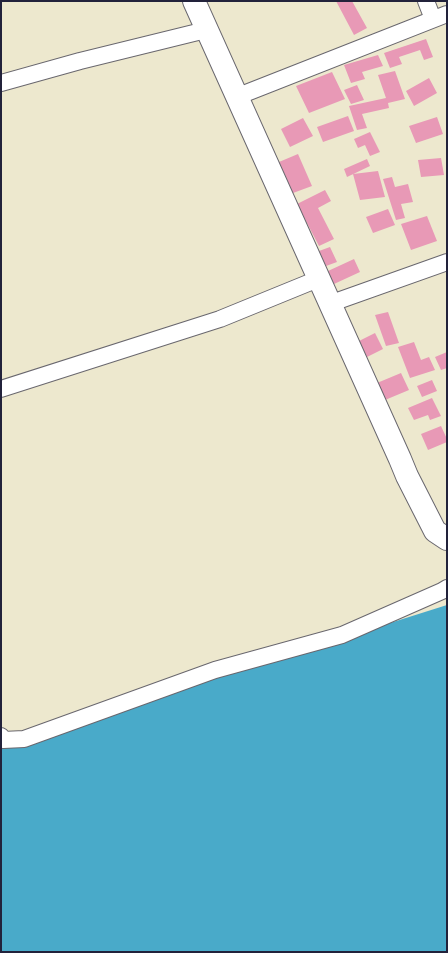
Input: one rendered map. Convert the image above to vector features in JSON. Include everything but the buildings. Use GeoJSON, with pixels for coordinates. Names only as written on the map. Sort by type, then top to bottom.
{"type":"FeatureCollection","features":[{"type":"Feature","properties":{"kind":"main road"},"geometry":{"type":"LineString","coordinates":[[194,1],[407,476],[435,531],[447,539]]}},
{"type":"Feature","properties":{"kind":"street"},"geometry":{"type":"LineString","coordinates":[[236,97],[440,17],[426,1]]}},
{"type":"Feature","properties":{"kind":"street"},"geometry":{"type":"LineString","coordinates":[[1,84],[80,61],[206,30]]}},
{"type":"Feature","properties":{"kind":"street"},"geometry":{"type":"LineString","coordinates":[[330,304],[447,262]]}},
{"type":"Feature","properties":{"kind":"street"},"geometry":{"type":"LineString","coordinates":[[1,389],[220,319],[318,279]]}},
{"type":"Feature","properties":{"kind":"street"},"geometry":{"type":"LineString","coordinates":[[1,736],[3,740],[24,739],[215,670],[342,635],[447,588]]}},
{"type":"Feature","properties":{"kind":"water"},"geometry":{"type":"Polygon","coordinates":[[[447,605],[447,952],[1,952],[1,746],[447,605]]]}}]}
